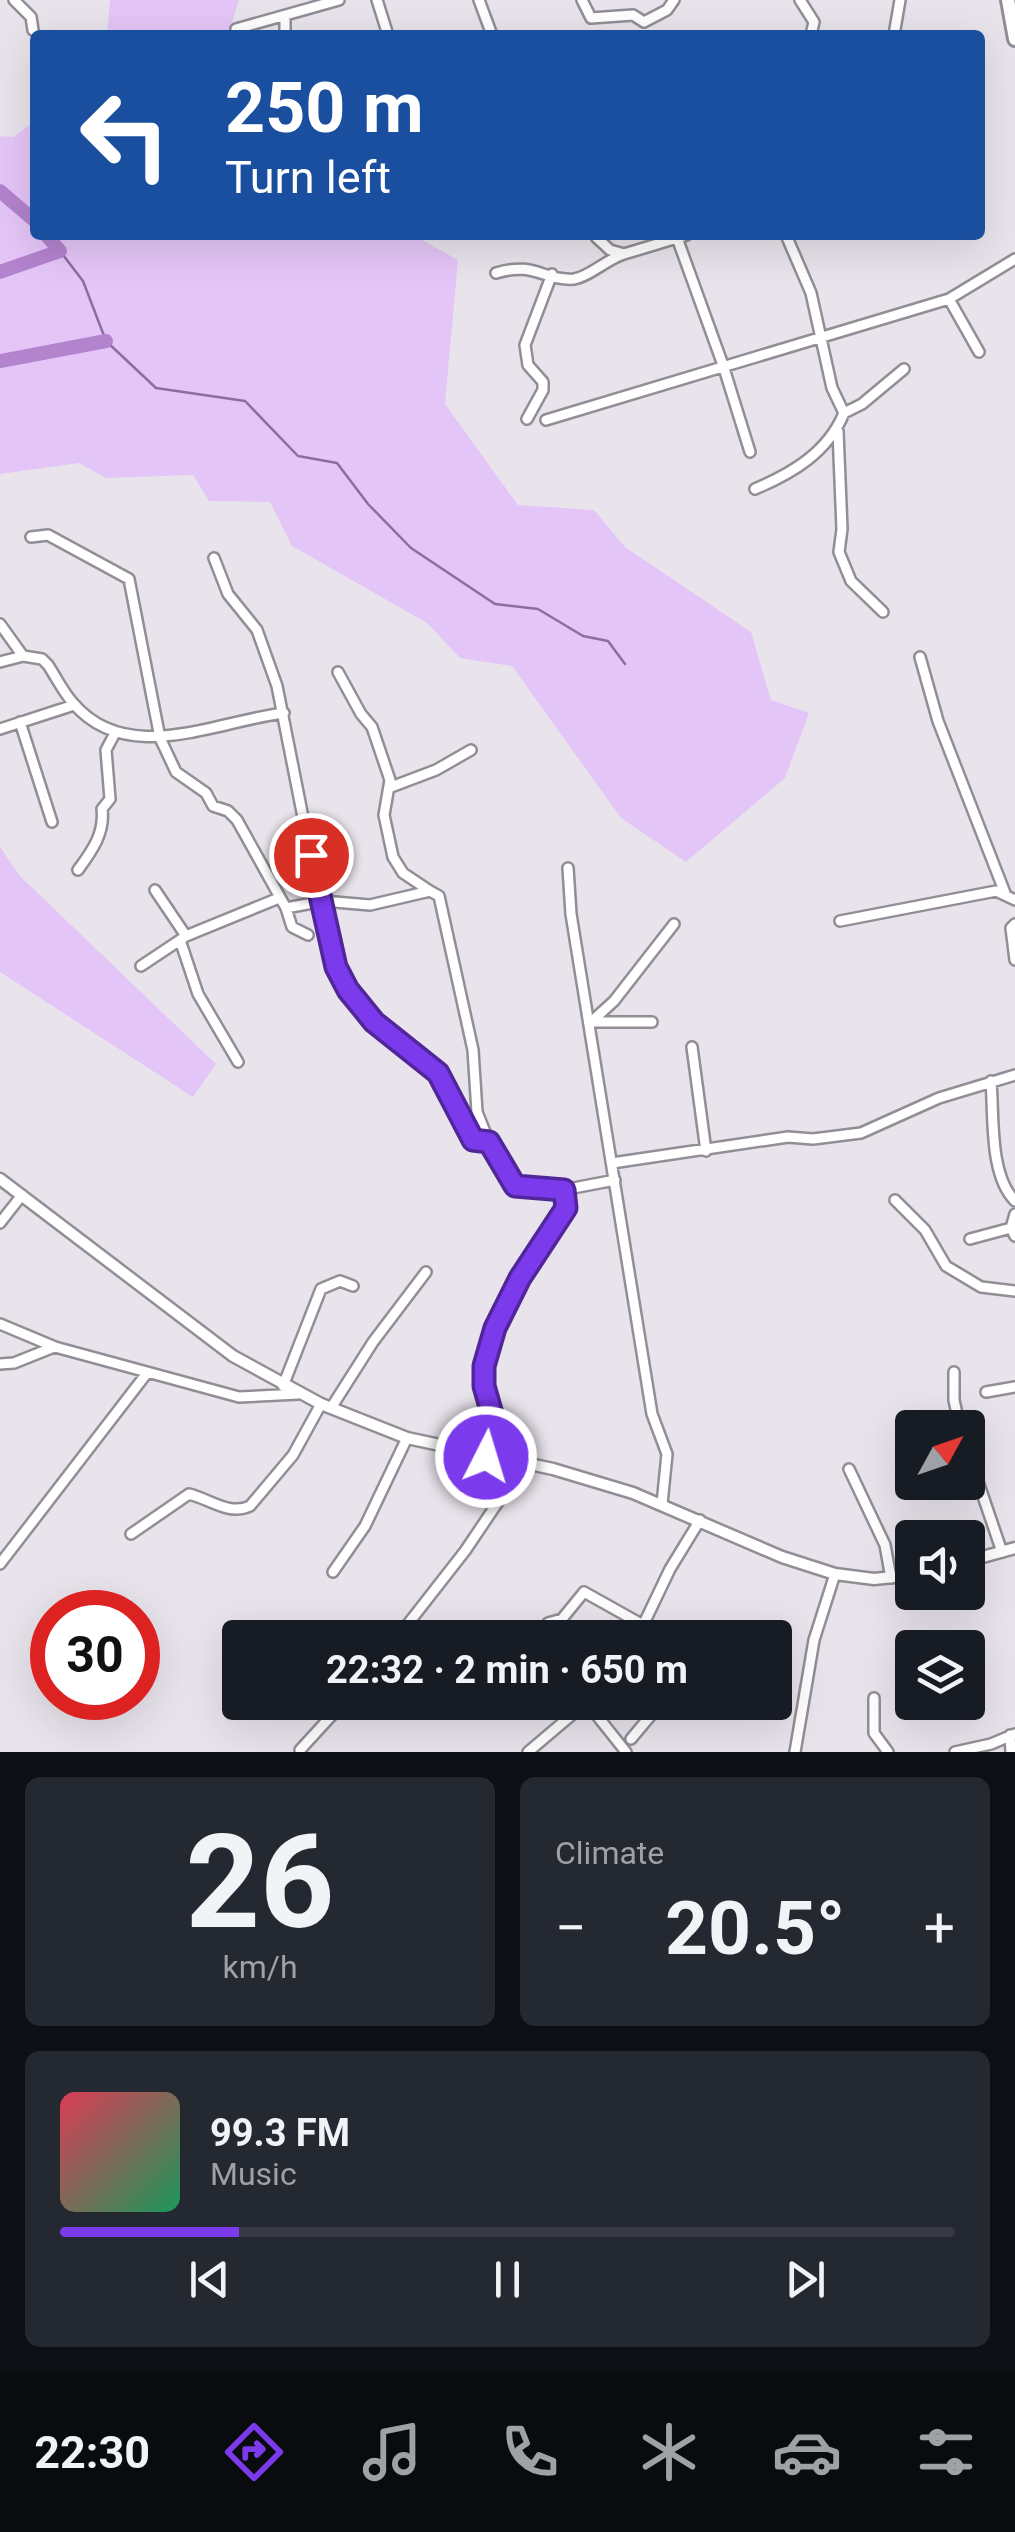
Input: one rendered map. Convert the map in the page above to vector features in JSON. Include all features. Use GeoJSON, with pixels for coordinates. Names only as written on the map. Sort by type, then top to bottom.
{"type":"FeatureCollection","features":[{"type":"Feature","properties":{"kind":"main road"},"geometry":{"type":"LineString","coordinates":[[1012,2],[1015,39]]}},
{"type":"Feature","properties":{"kind":"street"},"geometry":{"type":"LineString","coordinates":[[14,0],[31,16],[33,30]]}},
{"type":"Feature","properties":{"kind":"street"},"geometry":{"type":"LineString","coordinates":[[236,29],[340,0]]}},
{"type":"Feature","properties":{"kind":"street"},"geometry":{"type":"LineString","coordinates":[[377,0],[386,30]]}},
{"type":"Feature","properties":{"kind":"street"},"geometry":{"type":"LineString","coordinates":[[479,0],[490,30]]}},
{"type":"Feature","properties":{"kind":"street"},"geometry":{"type":"LineString","coordinates":[[582,0],[591,18],[633,15],[644,22],[667,10],[674,0]]}},
{"type":"Feature","properties":{"kind":"street"},"geometry":{"type":"LineString","coordinates":[[800,0],[814,22],[812,30]]}},
{"type":"Feature","properties":{"kind":"street"},"geometry":{"type":"LineString","coordinates":[[895,30],[900,0]]}},
{"type":"Feature","properties":{"kind":"street"},"geometry":{"type":"LineString","coordinates":[[286,17],[286,30]]}},
{"type":"Feature","properties":{"kind":"street"},"geometry":{"type":"LineString","coordinates":[[599,240],[610,250],[624,254]]}},
{"type":"Feature","properties":{"kind":"street"},"geometry":{"type":"LineString","coordinates":[[496,273],[520,267],[580,278],[602,262],[667,240]]}},
{"type":"Feature","properties":{"kind":"street"},"geometry":{"type":"LineString","coordinates":[[680,240],[750,452]]}},
{"type":"Feature","properties":{"kind":"street"},"geometry":{"type":"LineString","coordinates":[[788,240],[811,293],[832,388],[844,413],[838,431],[842,529],[839,552],[851,581],[883,612]]}},
{"type":"Feature","properties":{"kind":"street"},"geometry":{"type":"LineString","coordinates":[[546,420],[822,334],[950,299],[1015,260]]}},
{"type":"Feature","properties":{"kind":"street"},"geometry":{"type":"LineString","coordinates":[[527,419],[543,390],[542,382],[528,365],[525,345],[552,274]]}},
{"type":"Feature","properties":{"kind":"street"},"geometry":{"type":"LineString","coordinates":[[950,299],[979,352]]}},
{"type":"Feature","properties":{"kind":"street"},"geometry":{"type":"LineString","coordinates":[[844,413],[862,404],[904,369]]}},
{"type":"Feature","properties":{"kind":"street"},"geometry":{"type":"LineString","coordinates":[[755,489],[784,477],[838,431]]}},
{"type":"Feature","properties":{"kind":"street"},"geometry":{"type":"LineString","coordinates":[[32,537],[48,535],[129,580],[160,738],[176,772],[206,793],[213,806],[234,816],[286,908],[292,928],[308,935]]}},
{"type":"Feature","properties":{"kind":"street"},"geometry":{"type":"LineString","coordinates":[[214,558],[228,594],[257,630],[284,714],[336,967],[353,999],[374,1022],[438,1073],[473,1140],[489,1142]]}},
{"type":"Feature","properties":{"kind":"street"},"geometry":{"type":"LineString","coordinates":[[0,624],[23,656]]}},
{"type":"Feature","properties":{"kind":"street"},"geometry":{"type":"LineString","coordinates":[[0,662],[23,656],[42,659],[74,705],[114,733],[160,738],[250,717],[284,714]]}},
{"type":"Feature","properties":{"kind":"street"},"geometry":{"type":"LineString","coordinates":[[920,657],[938,720],[1005,893]]}},
{"type":"Feature","properties":{"kind":"street"},"geometry":{"type":"LineString","coordinates":[[338,672],[372,726],[391,787],[384,815],[393,857],[402,873],[436,894],[442,906],[473,1050],[477,1112],[489,1142],[515,1186],[564,1190],[614,1180]]}},
{"type":"Feature","properties":{"kind":"street"},"geometry":{"type":"LineString","coordinates":[[0,729],[74,705]]}},
{"type":"Feature","properties":{"kind":"street"},"geometry":{"type":"LineString","coordinates":[[20,722],[52,822]]}},
{"type":"Feature","properties":{"kind":"street"},"geometry":{"type":"LineString","coordinates":[[78,870],[92,852],[104,824],[102,808],[110,799],[106,750],[114,733]]}},
{"type":"Feature","properties":{"kind":"street"},"geometry":{"type":"LineString","coordinates":[[391,787],[436,770],[471,750]]}},
{"type":"Feature","properties":{"kind":"street"},"geometry":{"type":"LineString","coordinates":[[568,868],[571,914],[652,1414],[667,1454],[662,1504]]}},
{"type":"Feature","properties":{"kind":"street"},"geometry":{"type":"LineString","coordinates":[[155,890],[183,938],[198,994],[238,1062]]}},
{"type":"Feature","properties":{"kind":"street"},"geometry":{"type":"LineString","coordinates":[[286,908],[323,901],[370,906],[430,891]]}},
{"type":"Feature","properties":{"kind":"street"},"geometry":{"type":"LineString","coordinates":[[840,921],[996,891],[1015,900]]}},
{"type":"Feature","properties":{"kind":"street"},"geometry":{"type":"LineString","coordinates":[[141,966],[183,938],[278,898]]}},
{"type":"Feature","properties":{"kind":"street"},"geometry":{"type":"LineString","coordinates":[[591,1022],[614,1001],[674,924]]}},
{"type":"Feature","properties":{"kind":"street"},"geometry":{"type":"LineString","coordinates":[[1015,924],[1011,928],[1015,960]]}},
{"type":"Feature","properties":{"kind":"street"},"geometry":{"type":"LineString","coordinates":[[591,1022],[652,1022]]}},
{"type":"Feature","properties":{"kind":"street"},"geometry":{"type":"LineString","coordinates":[[692,1047],[706,1151]]}},
{"type":"Feature","properties":{"kind":"street"},"geometry":{"type":"LineString","coordinates":[[612,1163],[788,1137],[829,1138],[861,1133],[939,1098],[1015,1075]]}},
{"type":"Feature","properties":{"kind":"street"},"geometry":{"type":"LineString","coordinates":[[991,1081],[998,1163],[1005,1189],[1015,1201]]}},
{"type":"Feature","properties":{"kind":"street"},"geometry":{"type":"LineString","coordinates":[[0,1180],[233,1356],[298,1394],[408,1438],[593,1480],[662,1504],[782,1557],[836,1574],[895,1577]]}},
{"type":"Feature","properties":{"kind":"street"},"geometry":{"type":"LineString","coordinates":[[486,1457],[492,1414],[484,1386],[484,1366],[495,1328],[520,1278],[566,1208],[564,1190]]}},
{"type":"Feature","properties":{"kind":"street"},"geometry":{"type":"LineString","coordinates":[[0,1223],[22,1195]]}},
{"type":"Feature","properties":{"kind":"street"},"geometry":{"type":"LineString","coordinates":[[896,1200],[925,1230],[946,1266],[981,1287],[1015,1290]]}},
{"type":"Feature","properties":{"kind":"street"},"geometry":{"type":"LineString","coordinates":[[970,1239],[1013,1232],[1015,1214]]}},
{"type":"Feature","properties":{"kind":"street"},"geometry":{"type":"LineString","coordinates":[[131,1534],[189,1494],[228,1509],[250,1506],[294,1455],[426,1272]]}},
{"type":"Feature","properties":{"kind":"street"},"geometry":{"type":"LineString","coordinates":[[283,1386],[321,1288],[340,1281],[353,1286]]}},
{"type":"Feature","properties":{"kind":"street"},"geometry":{"type":"LineString","coordinates":[[0,1324],[55,1347],[252,1400],[298,1394]]}},
{"type":"Feature","properties":{"kind":"street"},"geometry":{"type":"LineString","coordinates":[[0,1364],[14,1363],[55,1347]]}},
{"type":"Feature","properties":{"kind":"street"},"geometry":{"type":"LineString","coordinates":[[954,1372],[956,1410]]}},
{"type":"Feature","properties":{"kind":"street"},"geometry":{"type":"LineString","coordinates":[[0,1564],[147,1373]]}},
{"type":"Feature","properties":{"kind":"street"},"geometry":{"type":"LineString","coordinates":[[986,1392],[1015,1387]]}},
{"type":"Feature","properties":{"kind":"street"},"geometry":{"type":"LineString","coordinates":[[333,1572],[366,1526],[408,1438]]}},
{"type":"Feature","properties":{"kind":"street"},"geometry":{"type":"LineString","coordinates":[[411,1620],[465,1551],[523,1465]]}},
{"type":"Feature","properties":{"kind":"street"},"geometry":{"type":"LineString","coordinates":[[849,1469],[885,1544],[891,1578]]}},
{"type":"Feature","properties":{"kind":"street"},"geometry":{"type":"LineString","coordinates":[[984,1500],[1002,1552]]}},
{"type":"Feature","properties":{"kind":"street"},"geometry":{"type":"LineString","coordinates":[[645,1620],[700,1520]]}},
{"type":"Feature","properties":{"kind":"street"},"geometry":{"type":"LineString","coordinates":[[985,1556],[1015,1548]]}},
{"type":"Feature","properties":{"kind":"street"},"geometry":{"type":"LineString","coordinates":[[795,1752],[814,1640],[836,1574]]}},
{"type":"Feature","properties":{"kind":"street"},"geometry":{"type":"LineString","coordinates":[[559,1620],[584,1592],[636,1620]]}},
{"type":"Feature","properties":{"kind":"street"},"geometry":{"type":"LineString","coordinates":[[874,1698],[874,1733],[888,1752]]}},
{"type":"Feature","properties":{"kind":"street"},"geometry":{"type":"LineString","coordinates":[[300,1750],[328,1720]]}},
{"type":"Feature","properties":{"kind":"street"},"geometry":{"type":"LineString","coordinates":[[528,1752],[567,1720]]}},
{"type":"Feature","properties":{"kind":"street"},"geometry":{"type":"LineString","coordinates":[[601,1720],[626,1752]]}},
{"type":"Feature","properties":{"kind":"street"},"geometry":{"type":"LineString","coordinates":[[632,1739],[647,1720]]}},
{"type":"Feature","properties":{"kind":"street"},"geometry":{"type":"LineString","coordinates":[[955,1752],[991,1744],[1012,1734]]}},
{"type":"Feature","properties":{"kind":"street"},"geometry":{"type":"LineString","coordinates":[[1010,1752],[1012,1734]]}},
{"type":"Feature","properties":{"kind":"shaded area"},"geometry":{"type":"Polygon","coordinates":[[[110,0],[239,0],[230,30],[107,30],[110,0]]]}},
{"type":"Feature","properties":{"kind":"shaded area"},"geometry":{"type":"Polygon","coordinates":[[[30,125],[30,240],[422,240],[458,260],[445,404],[518,505],[594,510],[625,547],[751,632],[771,700],[809,713],[785,778],[686,862],[621,818],[512,666],[460,658],[427,623],[292,546],[270,502],[209,501],[193,475],[106,478],[79,463],[0,474],[0,136],[13,137],[30,125]]]}},
{"type":"Feature","properties":{"kind":"shaded area"},"geometry":{"type":"Polygon","coordinates":[[[0,847],[20,876],[216,1064],[193,1097],[0,972],[0,847]]]}},
{"type":"Feature","properties":{"kind":"waterway"},"geometry":{"type":"LineString","coordinates":[[0,191],[30,217]]}},
{"type":"Feature","properties":{"kind":"waterway"},"geometry":{"type":"LineString","coordinates":[[0,272],[60,251],[50,240]]}},
{"type":"Feature","properties":{"kind":"waterway"},"geometry":{"type":"LineString","coordinates":[[60,251],[83,281],[106,341],[156,388],[245,401],[298,456],[337,463],[368,504],[411,548],[495,604],[538,609],[583,636],[608,641],[625,664]]}},
{"type":"Feature","properties":{"kind":"waterway"},"geometry":{"type":"LineString","coordinates":[[0,361],[106,341]]}},
{"type":"Feature","properties":{"kind":"route"},"geometry":{"type":"LineString","coordinates":[[311,855],[336,967],[359,1008],[438,1073],[473,1140],[489,1142],[515,1186],[564,1190],[566,1208],[520,1278],[495,1328],[484,1366],[484,1386],[492,1414],[486,1457]]}}]}
